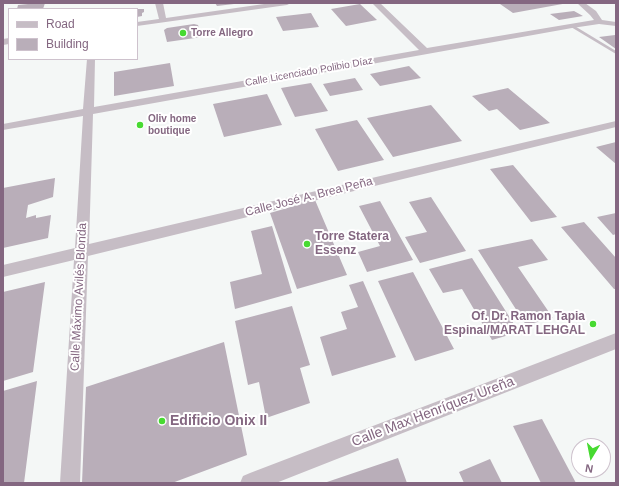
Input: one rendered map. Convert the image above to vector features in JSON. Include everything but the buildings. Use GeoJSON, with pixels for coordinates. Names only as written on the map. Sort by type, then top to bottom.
{"type":"FeatureCollection","features":[{"type":"Feature","properties":{"kind":"street"},"geometry":{"type":"LineString","coordinates":[[159,3],[162,20]]}},
{"type":"Feature","properties":{"kind":"street"},"geometry":{"type":"LineString","coordinates":[[138,24],[286,3]]}},
{"type":"Feature","properties":{"kind":"street"},"geometry":{"type":"LineString","coordinates":[[376,3],[425,51]]}},
{"type":"Feature","properties":{"kind":"street"},"geometry":{"type":"LineString","coordinates":[[581,3],[593,13],[599,22]]}},
{"type":"Feature","properties":{"kind":"street","name":"Calle Licenciado Polibio Díaz"},"geometry":{"type":"LineString","coordinates":[[3,127],[572,26],[599,22],[616,24]]}},
{"type":"Feature","properties":{"kind":"street","name":"Calle Máximo Avilés Blonda"},"geometry":{"type":"LineString","coordinates":[[70,483],[91,60]]}},
{"type":"Feature","properties":{"kind":"street","name":"Calle José A. Brea Peña"},"geometry":{"type":"LineString","coordinates":[[3,271],[616,124]]}},
{"type":"Feature","properties":{"kind":"street","name":"Calle Max Henríquez Ureña"},"geometry":{"type":"LineString","coordinates":[[250,483],[616,341]]}},
{"type":"Feature","properties":{"kind":"lane"},"geometry":{"type":"LineString","coordinates":[[572,26],[616,53]]}},
{"type":"Feature","properties":{"kind":"place","name":"Torre Allegro"},"geometry":{"type":"Point","coordinates":[183,33]}},
{"type":"Feature","properties":{"kind":"place","name":"Oliv home boutique"},"geometry":{"type":"Point","coordinates":[140,125]}},
{"type":"Feature","properties":{"kind":"place","name":"Torre Statera Essenz"},"geometry":{"type":"Point","coordinates":[307,244]}},
{"type":"Feature","properties":{"kind":"place","name":"Of. Dr. Ramon Tapia Espinal/MARAT LEHGAL"},"geometry":{"type":"Point","coordinates":[593,324]}},
{"type":"Feature","properties":{"kind":"place","name":"Edificio Onix II"},"geometry":{"type":"Point","coordinates":[162,421]}}]}
